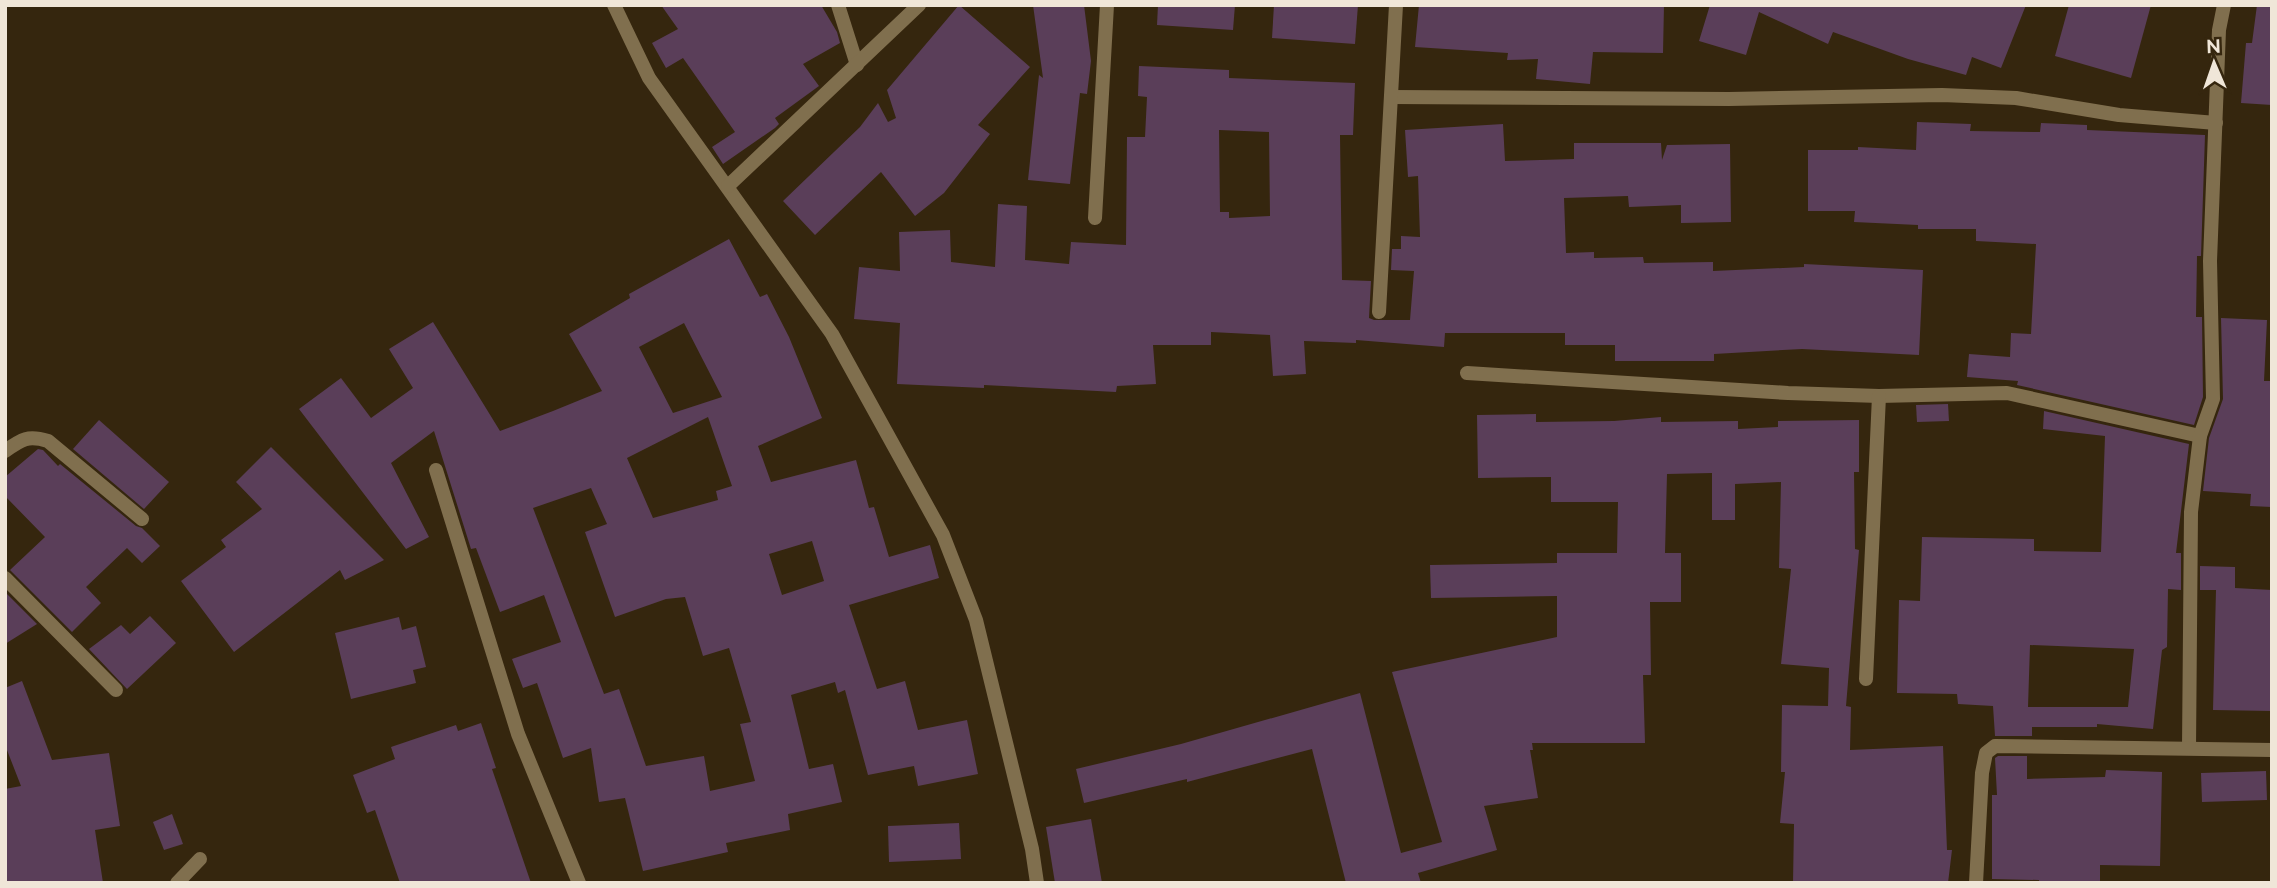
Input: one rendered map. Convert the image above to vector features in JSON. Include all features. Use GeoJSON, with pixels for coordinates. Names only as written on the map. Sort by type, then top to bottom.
{"type":"FeatureCollection","features":[{"type":"Feature","properties":{"kind":"street"},"geometry":{"type":"LineString","coordinates":[[614,5],[649,78],[832,334],[943,535],[976,620],[1032,849],[1037,883]]}},
{"type":"Feature","properties":{"kind":"street"},"geometry":{"type":"LineString","coordinates":[[838,5],[857,65]]}},
{"type":"Feature","properties":{"kind":"street"},"geometry":{"type":"LineString","coordinates":[[728,186],[919,5]]}},
{"type":"Feature","properties":{"kind":"street"},"geometry":{"type":"LineString","coordinates":[[1095,218],[1107,5]]}},
{"type":"Feature","properties":{"kind":"street"},"geometry":{"type":"LineString","coordinates":[[1379,312],[1396,5]]}},
{"type":"Feature","properties":{"kind":"street"},"geometry":{"type":"LineString","coordinates":[[2189,748],[2192,512],[2200,436],[2213,399],[2210,261],[2219,30],[2224,5]]}},
{"type":"Feature","properties":{"kind":"street"},"geometry":{"type":"LineString","coordinates":[[1391,97],[1743,99],[1942,95],[2016,98],[2119,115],[2216,122]]}},
{"type":"Feature","properties":{"kind":"street"},"geometry":{"type":"LineString","coordinates":[[1467,373],[1788,393],[1879,396],[2007,393],[2200,436]]}},
{"type":"Feature","properties":{"kind":"street"},"geometry":{"type":"LineString","coordinates":[[1866,678],[1879,396]]}},
{"type":"Feature","properties":{"kind":"street"},"geometry":{"type":"LineString","coordinates":[[5,451],[32,436],[48,441],[142,519]]}},
{"type":"Feature","properties":{"kind":"street"},"geometry":{"type":"LineString","coordinates":[[436,470],[518,734],[579,883]]}},
{"type":"Feature","properties":{"kind":"street"},"geometry":{"type":"LineString","coordinates":[[5,578],[116,690]]}},
{"type":"Feature","properties":{"kind":"street"},"geometry":{"type":"LineString","coordinates":[[1976,883],[1982,773],[1986,753],[1995,746],[2272,750]]}},
{"type":"Feature","properties":{"kind":"street"},"geometry":{"type":"LineString","coordinates":[[177,883],[200,859]]}},
{"type":"Feature","properties":{"kind":"building"},"geometry":{"type":"Polygon","coordinates":[[[661,5],[821,5],[837,32],[840,43],[803,64],[819,86],[775,118],[779,124],[775,128],[723,164],[712,147],[735,132],[683,58],[666,68],[652,43],[678,29],[661,5]]]}},
{"type":"Feature","properties":{"kind":"building"},"geometry":{"type":"Polygon","coordinates":[[[959,5],[1030,67],[978,125],[990,134],[944,193],[915,216],[881,172],[815,235],[783,201],[860,127],[878,103],[888,122],[896,118],[887,90],[959,5]]]}},
{"type":"Feature","properties":{"kind":"building"},"geometry":{"type":"Polygon","coordinates":[[[1033,5],[1084,5],[1091,61],[1087,94],[1080,93],[1070,184],[1028,180],[1039,75],[1043,78],[1033,5]]]}},
{"type":"Feature","properties":{"kind":"building"},"geometry":{"type":"Polygon","coordinates":[[[1158,5],[1235,5],[1233,30],[1157,25],[1158,5]]]}},
{"type":"Feature","properties":{"kind":"building"},"geometry":{"type":"Polygon","coordinates":[[[1274,5],[1358,5],[1355,44],[1272,38],[1274,5]]]}},
{"type":"Feature","properties":{"kind":"building"},"geometry":{"type":"Polygon","coordinates":[[[1419,5],[1664,5],[1663,53],[1593,52],[1590,84],[1536,79],[1538,59],[1507,60],[1508,53],[1415,47],[1419,5]]]}},
{"type":"Feature","properties":{"kind":"building"},"geometry":{"type":"Polygon","coordinates":[[[1710,5],[2026,5],[2001,68],[1972,57],[1966,75],[1908,59],[1833,32],[1828,44],[1759,12],[1746,55],[1699,41],[1710,5]]]}},
{"type":"Feature","properties":{"kind":"building"},"geometry":{"type":"Polygon","coordinates":[[[2069,5],[2151,5],[2131,78],[2055,56],[2069,5]]]}},
{"type":"Feature","properties":{"kind":"building"},"geometry":{"type":"Polygon","coordinates":[[[2257,5],[2272,5],[2272,105],[2241,103],[2246,43],[2252,43],[2257,5]]]}},
{"type":"Feature","properties":{"kind":"building"},"geometry":{"type":"Polygon","coordinates":[[[1139,66],[1229,70],[1229,78],[1355,83],[1353,135],[1340,135],[1342,280],[1371,281],[1369,318],[1374,320],[1410,320],[1414,271],[1391,270],[1392,249],[1401,249],[1401,236],[1420,237],[1418,176],[1408,177],[1405,130],[1503,124],[1505,161],[1574,159],[1574,143],[1661,143],[1662,160],[1667,145],[1730,144],[1731,222],[1681,223],[1681,205],[1629,207],[1628,196],[1564,198],[1566,253],[1594,252],[1594,258],[1643,257],[1644,263],[1713,262],[1713,271],[1804,267],[1804,264],[1923,270],[1919,355],[1802,349],[1714,354],[1714,361],[1615,361],[1615,345],[1565,345],[1565,333],[1445,333],[1444,347],[1356,340],[1356,343],[1304,341],[1306,374],[1273,376],[1270,335],[1211,332],[1211,345],[1153,345],[1156,384],[1117,386],[1116,392],[984,385],[984,388],[897,384],[900,323],[854,319],[859,267],[900,271],[899,232],[950,230],[951,262],[995,267],[998,204],[1027,206],[1025,260],[1069,264],[1071,242],[1126,245],[1127,137],[1145,137],[1147,97],[1138,96],[1139,66]],[[1219,130],[1220,212],[1229,212],[1229,218],[1270,216],[1269,132],[1219,130]]]}},
{"type":"Feature","properties":{"kind":"building"},"geometry":{"type":"Polygon","coordinates":[[[1917,122],[1971,124],[1970,131],[2040,132],[2041,123],[2087,125],[2087,130],[2205,135],[2196,317],[2202,317],[2203,397],[2194,425],[2017,385],[2018,381],[1967,377],[1969,354],[2010,357],[2011,333],[2031,334],[2036,244],[1976,241],[1976,229],[1918,229],[1918,225],[1854,222],[1855,211],[1808,211],[1808,150],[1858,150],[1858,147],[1916,150],[1917,122]]]}},
{"type":"Feature","properties":{"kind":"building"},"geometry":{"type":"Polygon","coordinates":[[[729,239],[760,297],[767,294],[789,337],[822,418],[758,446],[771,482],[856,460],[869,508],[874,507],[889,557],[930,545],[939,578],[849,605],[877,689],[905,681],[918,730],[967,720],[978,774],[918,786],[914,766],[868,775],[845,690],[838,693],[835,682],[791,695],[809,769],[833,764],[842,802],[788,814],[790,830],[726,843],[728,852],[643,871],[625,798],[599,802],[591,748],[563,758],[537,683],[523,688],[512,659],[561,642],[544,595],[500,612],[476,548],[471,549],[434,431],[391,463],[429,537],[406,549],[299,409],[341,378],[371,418],[413,388],[389,349],[433,322],[500,431],[602,391],[569,334],[630,298],[629,294],[729,239]],[[684,323],[639,347],[673,413],[722,397],[684,323]],[[708,417],[627,458],[653,518],[718,500],[716,491],[732,486],[708,417]],[[591,488],[533,508],[604,694],[619,689],[646,766],[704,756],[710,791],[755,781],[740,724],[751,722],[729,648],[703,656],[685,597],[666,599],[615,617],[585,532],[607,524],[591,488]],[[812,541],[769,554],[782,595],[824,581],[812,541]]]}},
{"type":"Feature","properties":{"kind":"building"},"geometry":{"type":"Polygon","coordinates":[[[2221,318],[2267,320],[2264,381],[2270,381],[2272,507],[2250,506],[2251,494],[2203,491],[2209,438],[2223,399],[2221,318]]]}},
{"type":"Feature","properties":{"kind":"building"},"geometry":{"type":"Polygon","coordinates":[[[1948,404],[1949,421],[1917,422],[1916,405],[1948,404]]]}},
{"type":"Feature","properties":{"kind":"building"},"geometry":{"type":"Polygon","coordinates":[[[2044,411],[2189,444],[2176,553],[2181,553],[2181,590],[2168,589],[2167,647],[2162,650],[2153,729],[2097,724],[2097,727],[2032,727],[2032,736],[1995,736],[1993,706],[1958,704],[1957,694],[1897,693],[1899,600],[1920,601],[1922,537],[2034,539],[2034,551],[2101,552],[2105,436],[2043,429],[2044,411]],[[2030,645],[2028,707],[2128,707],[2134,649],[2030,645]]]}},
{"type":"Feature","properties":{"kind":"building"},"geometry":{"type":"Polygon","coordinates":[[[1536,414],[1536,422],[1614,421],[1661,417],[1661,422],[1738,421],[1738,429],[1778,427],[1778,421],[1859,420],[1859,472],[1854,472],[1855,549],[1859,550],[1846,706],[1851,707],[1850,750],[1943,746],[1947,850],[1952,850],[1948,883],[1793,883],[1794,824],[1780,823],[1785,772],[1781,772],[1782,705],[1828,706],[1829,668],[1781,664],[1791,569],[1779,568],[1781,482],[1735,484],[1735,520],[1712,520],[1712,473],[1667,474],[1665,553],[1681,553],[1681,602],[1650,602],[1651,675],[1643,675],[1645,743],[1532,743],[1533,750],[1530,750],[1538,798],[1484,806],[1497,850],[1418,873],[1421,883],[1346,883],[1312,749],[1187,782],[1187,779],[1084,803],[1076,769],[1181,744],[1360,693],[1401,853],[1442,842],[1392,672],[1557,637],[1557,596],[1431,598],[1430,565],[1557,563],[1557,553],[1617,553],[1618,502],[1551,502],[1551,477],[1478,478],[1477,415],[1536,414]]]}},
{"type":"Feature","properties":{"kind":"building"},"geometry":{"type":"Polygon","coordinates":[[[99,420],[169,482],[144,509],[73,449],[99,420]]]}},
{"type":"Feature","properties":{"kind":"building"},"geometry":{"type":"Polygon","coordinates":[[[271,447],[384,560],[345,580],[340,570],[234,652],[181,581],[226,547],[221,540],[262,509],[236,482],[271,447]]]}},
{"type":"Feature","properties":{"kind":"building"},"geometry":{"type":"Polygon","coordinates":[[[38,449],[43,450],[58,466],[60,464],[136,526],[142,528],[160,546],[142,563],[127,548],[86,587],[101,603],[72,632],[10,570],[45,537],[5,496],[5,477],[38,449]]]}},
{"type":"Feature","properties":{"kind":"building"},"geometry":{"type":"Polygon","coordinates":[[[2200,566],[2235,567],[2235,588],[2272,590],[2272,711],[2213,710],[2216,590],[2200,590],[2200,566]]]}},
{"type":"Feature","properties":{"kind":"building"},"geometry":{"type":"Polygon","coordinates":[[[5,592],[37,624],[5,644],[5,592]]]}},
{"type":"Feature","properties":{"kind":"building"},"geometry":{"type":"Polygon","coordinates":[[[150,616],[176,643],[127,689],[89,649],[121,625],[130,634],[150,616]]]}},
{"type":"Feature","properties":{"kind":"building"},"geometry":{"type":"Polygon","coordinates":[[[399,617],[402,630],[416,626],[426,667],[413,670],[416,683],[351,699],[335,633],[399,617]]]}},
{"type":"Feature","properties":{"kind":"building"},"geometry":{"type":"Polygon","coordinates":[[[22,681],[52,760],[109,753],[120,826],[95,830],[103,883],[5,883],[5,789],[21,786],[5,745],[5,688],[22,681]]]}},
{"type":"Feature","properties":{"kind":"building"},"geometry":{"type":"Polygon","coordinates":[[[481,723],[496,768],[492,769],[531,883],[400,883],[375,810],[367,813],[353,775],[395,759],[391,747],[456,725],[458,731],[481,723]]]}},
{"type":"Feature","properties":{"kind":"building"},"geometry":{"type":"Polygon","coordinates":[[[2027,756],[2027,779],[2105,777],[2106,770],[2162,772],[2160,866],[2100,865],[2100,883],[2039,883],[2039,880],[1992,879],[1992,795],[1997,795],[1995,758],[2027,756]]]}},
{"type":"Feature","properties":{"kind":"building"},"geometry":{"type":"Polygon","coordinates":[[[2266,771],[2267,800],[2202,802],[2201,773],[2266,771]]]}},
{"type":"Feature","properties":{"kind":"building"},"geometry":{"type":"Polygon","coordinates":[[[172,814],[183,844],[164,850],[153,822],[172,814]]]}},
{"type":"Feature","properties":{"kind":"building"},"geometry":{"type":"Polygon","coordinates":[[[1091,819],[1102,883],[1055,883],[1046,827],[1091,819]]]}},
{"type":"Feature","properties":{"kind":"building"},"geometry":{"type":"Polygon","coordinates":[[[959,823],[961,859],[889,862],[888,826],[959,823]]]}}]}
